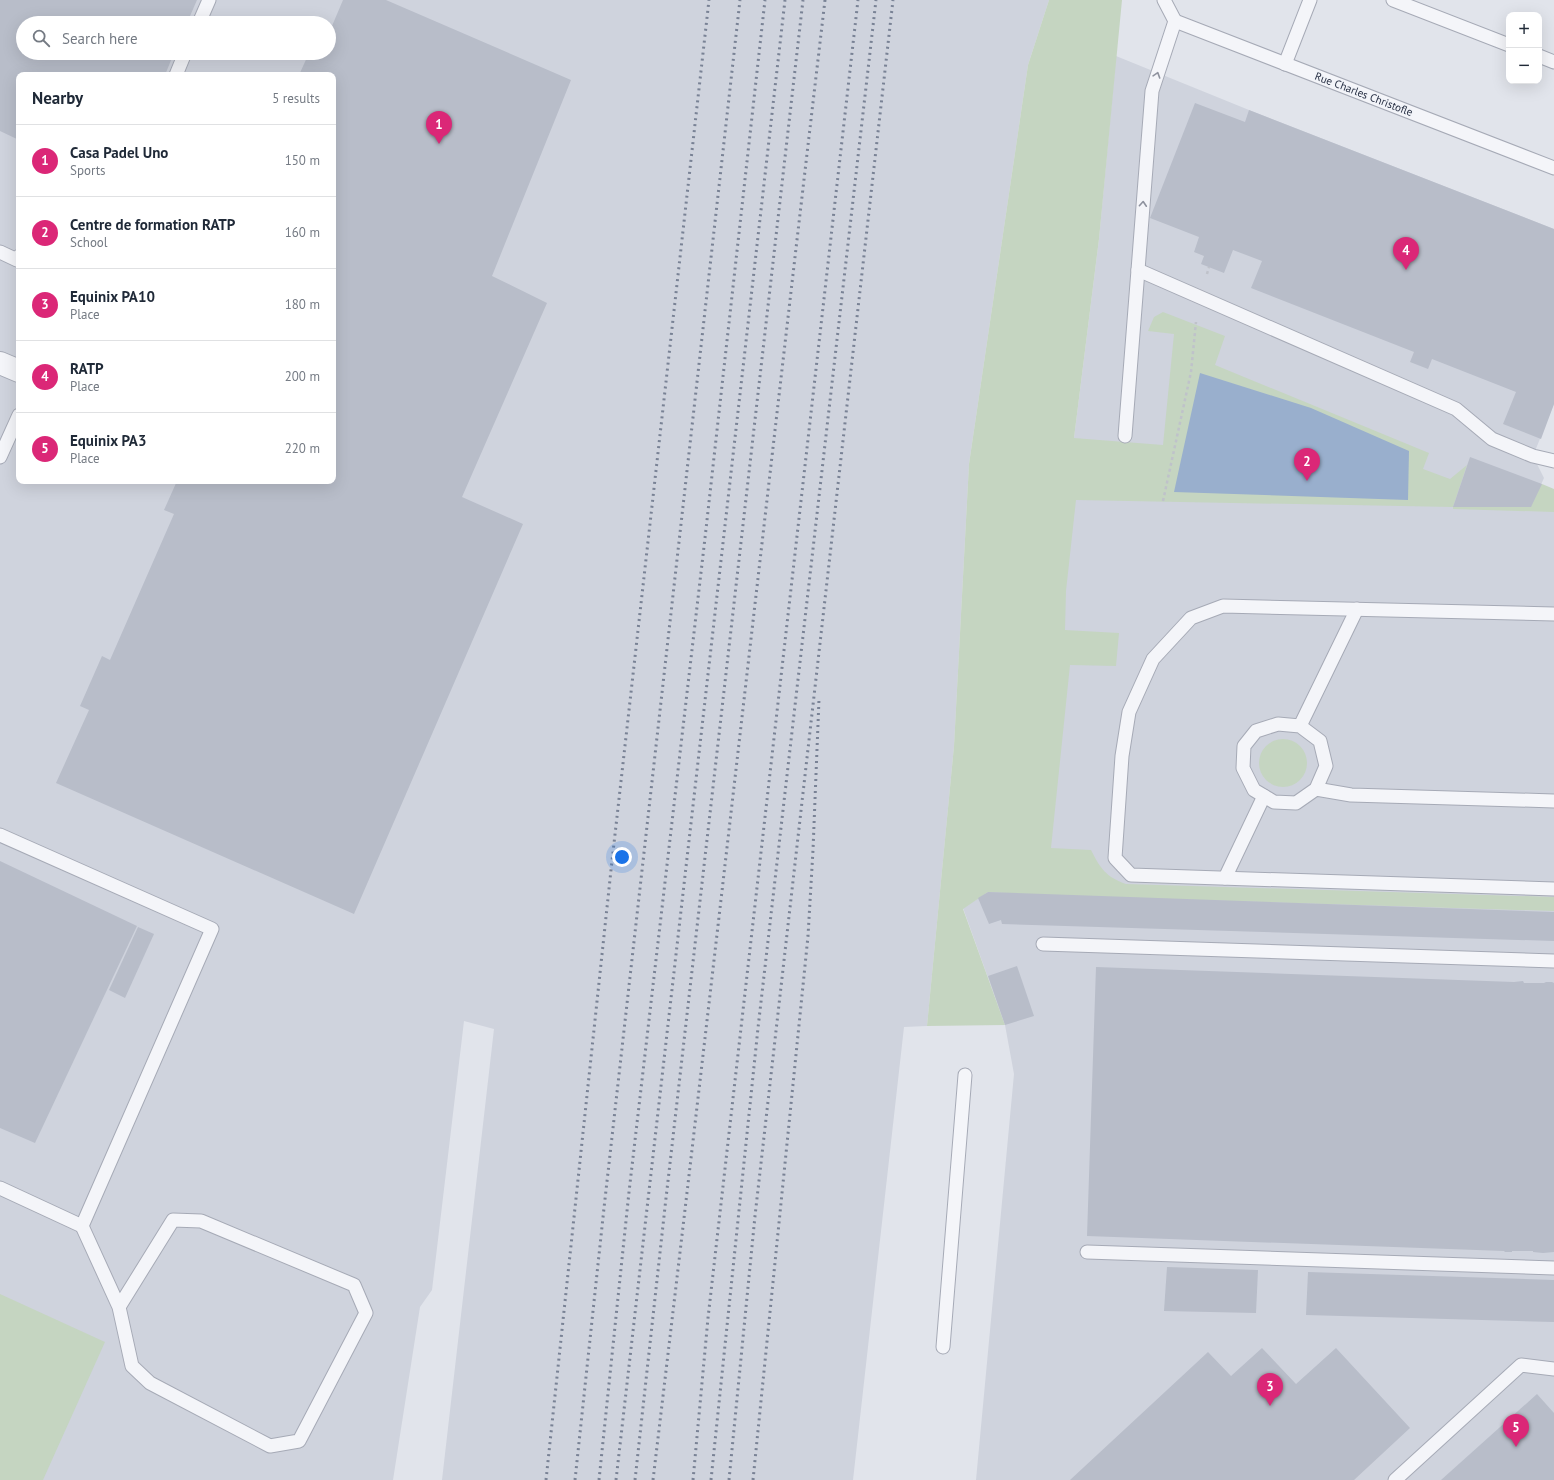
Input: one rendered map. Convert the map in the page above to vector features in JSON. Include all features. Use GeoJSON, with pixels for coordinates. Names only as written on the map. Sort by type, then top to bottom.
{"type":"FeatureCollection","features":[{"type":"Feature","properties":{"kind":"street"},"geometry":{"type":"LineString","coordinates":[[0,363],[16,370]]}},
{"type":"Feature","properties":{"kind":"lane"},"geometry":{"type":"LineString","coordinates":[[202,16],[209,0]]}},
{"type":"Feature","properties":{"kind":"lane"},"geometry":{"type":"LineString","coordinates":[[1125,436],[1152,91],[1175,21],[1164,0]]}},
{"type":"Feature","properties":{"kind":"lane"},"geometry":{"type":"LineString","coordinates":[[1285,64],[1310,0]]}},
{"type":"Feature","properties":{"kind":"lane"},"geometry":{"type":"LineString","coordinates":[[1393,0],[1506,44]]}},
{"type":"Feature","properties":{"kind":"lane","name":"Rue Charles Christofle"},"geometry":{"type":"LineString","coordinates":[[1175,21],[1554,168]]}},
{"type":"Feature","properties":{"kind":"lane"},"geometry":{"type":"LineString","coordinates":[[1542,57],[1554,62]]}},
{"type":"Feature","properties":{"kind":"lane"},"geometry":{"type":"LineString","coordinates":[[177,72],[183,60]]}},
{"type":"Feature","properties":{"kind":"lane"},"geometry":{"type":"LineString","coordinates":[[0,252],[16,260]]}},
{"type":"Feature","properties":{"kind":"lane"},"geometry":{"type":"LineString","coordinates":[[1138,270],[1456,409],[1492,439],[1533,456],[1554,461]]}},
{"type":"Feature","properties":{"kind":"lane"},"geometry":{"type":"LineString","coordinates":[[0,457],[16,422]]}},
{"type":"Feature","properties":{"kind":"lane"},"geometry":{"type":"LineString","coordinates":[[1554,614],[1223,606],[1190,618],[1153,659],[1129,712],[1122,756],[1115,858],[1131,874],[1554,889]]}},
{"type":"Feature","properties":{"kind":"lane"},"geometry":{"type":"LineString","coordinates":[[1300,726],[1357,609]]}},
{"type":"Feature","properties":{"kind":"lane"},"geometry":{"type":"LineString","coordinates":[[1278,724],[1300,726],[1320,741],[1326,766],[1316,789],[1296,803],[1274,802],[1254,790],[1243,768],[1244,746],[1256,731],[1278,724]]}},
{"type":"Feature","properties":{"kind":"lane"},"geometry":{"type":"LineString","coordinates":[[1316,789],[1351,795],[1554,801]]}},
{"type":"Feature","properties":{"kind":"lane"},"geometry":{"type":"LineString","coordinates":[[1225,878],[1264,796]]}},
{"type":"Feature","properties":{"kind":"lane"},"geometry":{"type":"LineString","coordinates":[[0,835],[212,929],[82,1226]]}},
{"type":"Feature","properties":{"kind":"lane"},"geometry":{"type":"LineString","coordinates":[[1043,944],[1554,961]]}},
{"type":"Feature","properties":{"kind":"lane"},"geometry":{"type":"LineString","coordinates":[[943,1347],[965,1075]]}},
{"type":"Feature","properties":{"kind":"lane"},"geometry":{"type":"LineString","coordinates":[[0,1188],[82,1226],[119,1307],[132,1366],[150,1383],[270,1446],[299,1441],[366,1313],[354,1285],[201,1220],[173,1220],[119,1307]]}},
{"type":"Feature","properties":{"kind":"lane"},"geometry":{"type":"LineString","coordinates":[[1087,1252],[1554,1268]]}},
{"type":"Feature","properties":{"kind":"lane"},"geometry":{"type":"LineString","coordinates":[[1396,1480],[1521,1365],[1554,1369]]}},
{"type":"Feature","properties":{"kind":"path"},"geometry":{"type":"LineString","coordinates":[[1163,501],[1191,372],[1195,324],[1209,267]]}},
{"type":"Feature","properties":{"kind":"shaded area"},"geometry":{"type":"Polygon","coordinates":[[[0,0],[1049,0],[1028,65],[969,464],[954,746],[927,1026],[904,1027],[853,1480],[442,1480],[494,1029],[464,1021],[432,1290],[420,1307],[393,1480],[0,1480],[0,0]]]}},
{"type":"Feature","properties":{"kind":"shaded area"},"geometry":{"type":"Polygon","coordinates":[[[1116,56],[1249,110],[1554,229],[1554,404],[1533,456],[1544,478],[1531,506],[1554,508],[1554,1480],[976,1480],[1014,1074],[1005,1025],[963,908],[988,892],[1074,438],[1099,239],[1116,56]]]}},
{"type":"Feature","properties":{"kind":"green space"},"geometry":{"type":"Polygon","coordinates":[[[1049,0],[1122,0],[1099,239],[1074,438],[1163,445],[1174,334],[1148,331],[1154,317],[1163,312],[1225,336],[1215,365],[1429,453],[1423,469],[1450,479],[1467,465],[1453,507],[1076,500],[1066,591],[1065,630],[1119,633],[1116,666],[1070,665],[1051,848],[1091,850],[1097,862],[1104,871],[1113,878],[1126,884],[1554,897],[1554,911],[1037,895],[988,892],[963,909],[1005,1025],[927,1026],[954,746],[969,464],[1028,65],[1049,0]]]}},
{"type":"Feature","properties":{"kind":"green space"},"geometry":{"type":"Polygon","coordinates":[[[1542,484],[1554,489],[1554,512],[1453,509],[1453,507],[1542,484]]]}},
{"type":"Feature","properties":{"kind":"green space"},"geometry":{"type":"Polygon","coordinates":[[[1283,739],[1292,741],[1300,746],[1305,754],[1307,763],[1305,772],[1300,780],[1292,785],[1283,787],[1274,785],[1266,780],[1261,772],[1259,763],[1261,754],[1266,746],[1274,741],[1283,739]]]}},
{"type":"Feature","properties":{"kind":"green space"},"geometry":{"type":"Polygon","coordinates":[[[0,1294],[105,1342],[43,1480],[0,1480],[0,1294]]]}},
{"type":"Feature","properties":{"kind":"water"},"geometry":{"type":"Polygon","coordinates":[[[1200,373],[1311,408],[1409,451],[1408,500],[1174,492],[1200,373]]]}},
{"type":"Feature","properties":{"kind":"building"},"geometry":{"type":"Polygon","coordinates":[[[0,0],[197,0],[190,16],[16,16],[16,60],[171,60],[166,72],[16,72],[16,139],[0,131],[0,0]]]}},
{"type":"Feature","properties":{"kind":"building"},"geometry":{"type":"Polygon","coordinates":[[[343,0],[386,0],[571,80],[492,276],[547,303],[462,497],[523,524],[354,914],[56,783],[89,710],[80,706],[102,656],[110,660],[174,514],[164,510],[176,484],[336,484],[336,72],[300,72],[306,60],[336,60],[336,16],[343,0]]]}},
{"type":"Feature","properties":{"kind":"building"},"geometry":{"type":"Polygon","coordinates":[[[1195,103],[1245,122],[1249,110],[1554,229],[1554,404],[1541,439],[1503,424],[1516,392],[1432,359],[1428,369],[1410,362],[1414,352],[1251,288],[1262,261],[1233,250],[1224,273],[1201,264],[1204,256],[1194,252],[1199,237],[1150,218],[1195,103]]]}},
{"type":"Feature","properties":{"kind":"building"},"geometry":{"type":"Polygon","coordinates":[[[1470,457],[1542,484],[1531,507],[1453,507],[1470,457]]]}},
{"type":"Feature","properties":{"kind":"building"},"geometry":{"type":"Polygon","coordinates":[[[0,861],[137,926],[35,1143],[0,1128],[0,861]]]}},
{"type":"Feature","properties":{"kind":"building"},"geometry":{"type":"Polygon","coordinates":[[[988,892],[1554,912],[1554,941],[1002,924],[1001,920],[989,924],[978,898],[988,892]]]}},
{"type":"Feature","properties":{"kind":"building"},"geometry":{"type":"Polygon","coordinates":[[[138,927],[154,934],[125,998],[109,990],[138,927]]]}},
{"type":"Feature","properties":{"kind":"building"},"geometry":{"type":"Polygon","coordinates":[[[1017,966],[1034,1016],[1005,1025],[988,976],[1017,966]]]}},
{"type":"Feature","properties":{"kind":"building"},"geometry":{"type":"Polygon","coordinates":[[[1096,967],[1554,983],[1554,1252],[1505,1252],[1087,1236],[1096,967]]]}},
{"type":"Feature","properties":{"kind":"building"},"geometry":{"type":"Polygon","coordinates":[[[1167,1267],[1258,1270],[1256,1313],[1164,1311],[1167,1267]]]}},
{"type":"Feature","properties":{"kind":"building"},"geometry":{"type":"Polygon","coordinates":[[[1308,1272],[1554,1280],[1554,1322],[1306,1315],[1308,1272]]]}},
{"type":"Feature","properties":{"kind":"building"},"geometry":{"type":"Polygon","coordinates":[[[1262,1348],[1296,1384],[1336,1348],[1410,1428],[1354,1480],[1070,1480],[1208,1352],[1231,1376],[1262,1348]]]}},
{"type":"Feature","properties":{"kind":"building"},"geometry":{"type":"Polygon","coordinates":[[[1537,1394],[1554,1413],[1554,1480],[1441,1480],[1537,1394]]]}},
{"type":"Feature","properties":{"kind":"railway"},"geometry":{"type":"LineString","coordinates":[[546,1480],[611,870],[709,0]]}},
{"type":"Feature","properties":{"kind":"railway"},"geometry":{"type":"LineString","coordinates":[[575,1480],[604,1208],[740,0]]}},
{"type":"Feature","properties":{"kind":"railway"},"geometry":{"type":"LineString","coordinates":[[599,1480],[629,1192],[705,538],[765,0]]}},
{"type":"Feature","properties":{"kind":"railway"},"geometry":{"type":"LineString","coordinates":[[616,1480],[785,0]]}},
{"type":"Feature","properties":{"kind":"railway"},"geometry":{"type":"LineString","coordinates":[[635,1480],[803,0]]}},
{"type":"Feature","properties":{"kind":"railway"},"geometry":{"type":"LineString","coordinates":[[653,1480],[825,0]]}},
{"type":"Feature","properties":{"kind":"railway"},"geometry":{"type":"LineString","coordinates":[[693,1480],[708,1318],[858,0]]}},
{"type":"Feature","properties":{"kind":"railway"},"geometry":{"type":"LineString","coordinates":[[711,1480],[758,1028],[876,0]]}},
{"type":"Feature","properties":{"kind":"railway"},"geometry":{"type":"LineString","coordinates":[[729,1480],[755,1216],[893,0]]}},
{"type":"Feature","properties":{"kind":"railway"},"geometry":{"type":"LineString","coordinates":[[753,1480],[808,936],[819,699]]}},
{"type":"Feature","properties":{"kind":"place","name":"Casa Padel Uno"},"geometry":{"type":"Point","coordinates":[439,144]}},
{"type":"Feature","properties":{"kind":"place","name":"RATP"},"geometry":{"type":"Point","coordinates":[1406,270]}},
{"type":"Feature","properties":{"kind":"place","name":"Centre de formation RATP"},"geometry":{"type":"Point","coordinates":[1307,481]}},
{"type":"Feature","properties":{"kind":"place","name":"Equinix PA10"},"geometry":{"type":"Point","coordinates":[1270,1406]}},
{"type":"Feature","properties":{"kind":"place","name":"Equinix PA3"},"geometry":{"type":"Point","coordinates":[1516,1447]}}]}
